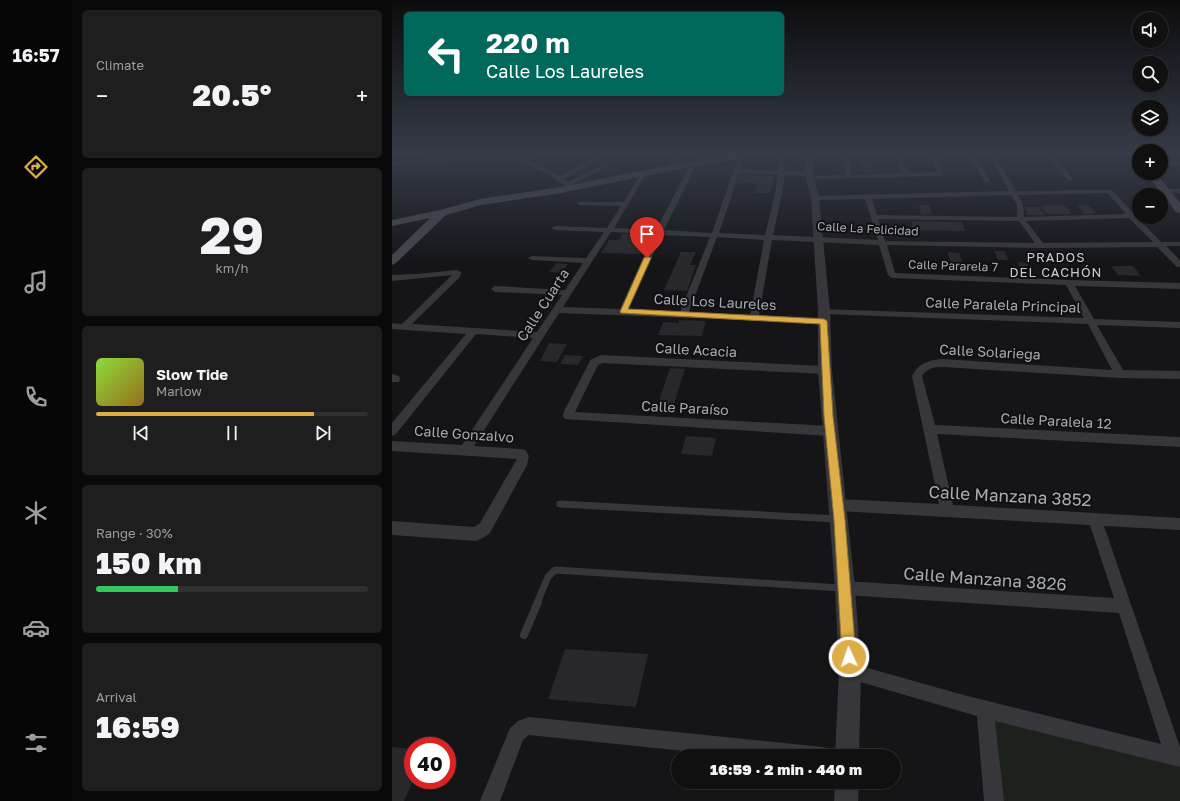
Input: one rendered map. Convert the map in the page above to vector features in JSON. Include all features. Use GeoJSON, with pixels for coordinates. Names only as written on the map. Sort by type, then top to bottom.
{"type":"FeatureCollection","features":[{"type":"Feature","properties":{"kind":"main road"},"geometry":{"type":"LineString","coordinates":[[392,223],[442,213],[480,202],[544,190]]}},
{"type":"Feature","properties":{"kind":"main road"},"geometry":{"type":"LineString","coordinates":[[1168,194],[1180,210]]}},
{"type":"Feature","properties":{"kind":"main road"},"geometry":{"type":"LineString","coordinates":[[392,261],[442,213]]}},
{"type":"Feature","properties":{"kind":"street","name":"Calle Cuarta"},"geometry":{"type":"LineString","coordinates":[[465,450],[634,190]]}},
{"type":"Feature","properties":{"kind":"street"},"geometry":{"type":"LineString","coordinates":[[623,312],[681,190]]}},
{"type":"Feature","properties":{"kind":"street"},"geometry":{"type":"LineString","coordinates":[[684,314],[715,234],[729,190]]}},
{"type":"Feature","properties":{"kind":"street"},"geometry":{"type":"LineString","coordinates":[[754,318],[779,190]]}},
{"type":"Feature","properties":{"kind":"street"},"geometry":{"type":"LineString","coordinates":[[813,190],[824,316],[825,370],[845,588],[850,671],[847,749]]}},
{"type":"Feature","properties":{"kind":"street"},"geometry":{"type":"LineString","coordinates":[[815,198],[1110,191],[1131,216],[1180,265]]}},
{"type":"Feature","properties":{"kind":"street"},"geometry":{"type":"LineString","coordinates":[[1168,191],[1180,191]]}},
{"type":"Feature","properties":{"kind":"street"},"geometry":{"type":"LineString","coordinates":[[1013,193],[1020,205],[1021,219],[1041,246]]}},
{"type":"Feature","properties":{"kind":"street"},"geometry":{"type":"LineString","coordinates":[[868,197],[882,243]]}},
{"type":"Feature","properties":{"kind":"street"},"geometry":{"type":"LineString","coordinates":[[580,203],[626,204]]}},
{"type":"Feature","properties":{"kind":"street"},"geometry":{"type":"LineString","coordinates":[[874,217],[1021,219],[1131,216]]}},
{"type":"Feature","properties":{"kind":"street","name":"Calle La Felicidad"},"geometry":{"type":"LineString","coordinates":[[555,228],[769,236],[882,243],[1041,246],[1180,244]]}},
{"type":"Feature","properties":{"kind":"street","name":"Calle Pararela 7"},"geometry":{"type":"LineString","coordinates":[[882,243],[892,275],[1069,283],[1180,286]]}},
{"type":"Feature","properties":{"kind":"street"},"geometry":{"type":"LineString","coordinates":[[532,258],[589,261]]}},
{"type":"Feature","properties":{"kind":"street"},"geometry":{"type":"LineString","coordinates":[[392,278],[416,277],[457,272],[457,275],[405,326]]}},
{"type":"Feature","properties":{"kind":"street"},"geometry":{"type":"LineString","coordinates":[[1069,283],[1120,374]]}},
{"type":"Feature","properties":{"kind":"street"},"geometry":{"type":"LineString","coordinates":[[495,289],[568,293]]}},
{"type":"Feature","properties":{"kind":"street","name":"Calle Los Laureles"},"geometry":{"type":"LineString","coordinates":[[556,310],[754,318],[824,316]]}},
{"type":"Feature","properties":{"kind":"street","name":"Calle Paralela Principal"},"geometry":{"type":"LineString","coordinates":[[824,316],[1091,322],[1180,326]]}},
{"type":"Feature","properties":{"kind":"street"},"geometry":{"type":"LineString","coordinates":[[392,326],[540,335]]}},
{"type":"Feature","properties":{"kind":"street"},"geometry":{"type":"LineString","coordinates":[[392,431],[473,331]]}},
{"type":"Feature","properties":{"kind":"street","name":"Calle Acacia"},"geometry":{"type":"LineString","coordinates":[[581,387],[594,363],[601,359],[825,370]]}},
{"type":"Feature","properties":{"kind":"street","name":"Calle Solariega"},"geometry":{"type":"LineString","coordinates":[[947,510],[917,376],[925,365],[943,363],[1120,374],[1180,375]]}},
{"type":"Feature","properties":{"kind":"street","name":"Calle Paraíso"},"geometry":{"type":"LineString","coordinates":[[581,387],[569,416],[830,431]]}},
{"type":"Feature","properties":{"kind":"street","name":"Calle Paralela 12"},"geometry":{"type":"LineString","coordinates":[[930,429],[1180,442]]}},
{"type":"Feature","properties":{"kind":"street","name":"Calle Gonzalvo"},"geometry":{"type":"LineString","coordinates":[[392,446],[521,454],[523,456],[523,461],[485,528],[476,534],[392,528]]}},
{"type":"Feature","properties":{"kind":"street","name":"Calle Manzana 3852"},"geometry":{"type":"LineString","coordinates":[[839,512],[947,510],[1180,524]]}},
{"type":"Feature","properties":{"kind":"street"},"geometry":{"type":"LineString","coordinates":[[1095,519],[1177,758]]}},
{"type":"Feature","properties":{"kind":"street","name":"Calle Manzana 3826"},"geometry":{"type":"LineString","coordinates":[[845,588],[1124,606]]}},
{"type":"Feature","properties":{"kind":"street"},"geometry":{"type":"LineString","coordinates":[[850,671],[985,710],[1177,758]]}},
{"type":"Feature","properties":{"kind":"street"},"geometry":{"type":"LineString","coordinates":[[985,710],[994,801]]}},
{"type":"Feature","properties":{"kind":"street"},"geometry":{"type":"LineString","coordinates":[[490,801],[516,734],[524,727],[530,726],[755,749]]}},
{"type":"Feature","properties":{"kind":"street"},"geometry":{"type":"LineString","coordinates":[[846,801],[847,789]]}},
{"type":"Feature","properties":{"kind":"lane"},"geometry":{"type":"LineString","coordinates":[[560,504],[839,512]]}},
{"type":"Feature","properties":{"kind":"lane"},"geometry":{"type":"LineString","coordinates":[[524,635],[548,577],[555,570],[845,588]]}},
{"type":"Feature","properties":{"kind":"shaded area"},"geometry":{"type":"Polygon","coordinates":[[[994,718],[1180,766],[1180,801],[1003,801],[994,718]]]}},
{"type":"Feature","properties":{"kind":"building"},"geometry":{"type":"Polygon","coordinates":[[[755,190],[771,190],[770,193],[754,193],[755,190]]]}},
{"type":"Feature","properties":{"kind":"building"},"geometry":{"type":"Polygon","coordinates":[[[919,205],[929,205],[932,214],[921,214],[919,205]]]}},
{"type":"Feature","properties":{"kind":"building"},"geometry":{"type":"Polygon","coordinates":[[[1088,205],[1096,213],[1085,214],[1077,206],[1088,205]]]}},
{"type":"Feature","properties":{"kind":"building"},"geometry":{"type":"Polygon","coordinates":[[[1040,206],[1065,206],[1072,214],[1047,214],[1040,206]]]}},
{"type":"Feature","properties":{"kind":"building"},"geometry":{"type":"Polygon","coordinates":[[[1025,207],[1038,207],[1045,215],[1027,215],[1025,207]]]}},
{"type":"Feature","properties":{"kind":"building"},"geometry":{"type":"Polygon","coordinates":[[[911,221],[962,222],[965,231],[913,230],[911,221]]]}},
{"type":"Feature","properties":{"kind":"building"},"geometry":{"type":"Polygon","coordinates":[[[622,234],[632,234],[629,240],[649,241],[643,254],[601,253],[609,240],[619,240],[622,234]]]}},
{"type":"Feature","properties":{"kind":"building"},"geometry":{"type":"Polygon","coordinates":[[[994,251],[1004,251],[1009,260],[998,260],[994,251]]]}},
{"type":"Feature","properties":{"kind":"building"},"geometry":{"type":"Polygon","coordinates":[[[681,252],[696,252],[690,265],[696,265],[687,291],[664,290],[681,252]]]}},
{"type":"Feature","properties":{"kind":"building"},"geometry":{"type":"Polygon","coordinates":[[[947,252],[959,253],[966,271],[954,271],[947,252]]]}},
{"type":"Feature","properties":{"kind":"building"},"geometry":{"type":"Polygon","coordinates":[[[1017,262],[1026,263],[1032,273],[1022,272],[1017,262]]]}},
{"type":"Feature","properties":{"kind":"building"},"geometry":{"type":"Polygon","coordinates":[[[556,263],[568,264],[562,273],[549,272],[556,263]]]}},
{"type":"Feature","properties":{"kind":"building"},"geometry":{"type":"Polygon","coordinates":[[[1111,266],[1133,266],[1141,276],[1118,275],[1111,266]]]}},
{"type":"Feature","properties":{"kind":"building"},"geometry":{"type":"Polygon","coordinates":[[[679,320],[706,321],[702,336],[658,335],[663,322],[678,323],[679,320]]]}},
{"type":"Feature","properties":{"kind":"building"},"geometry":{"type":"Polygon","coordinates":[[[549,343],[567,344],[557,362],[540,361],[549,343]]]}},
{"type":"Feature","properties":{"kind":"building"},"geometry":{"type":"Polygon","coordinates":[[[565,355],[583,356],[578,365],[560,364],[565,355]]]}},
{"type":"Feature","properties":{"kind":"building"},"geometry":{"type":"Polygon","coordinates":[[[670,368],[685,369],[671,414],[655,413],[670,368]]]}},
{"type":"Feature","properties":{"kind":"building"},"geometry":{"type":"Polygon","coordinates":[[[686,436],[716,438],[712,456],[681,454],[686,436]]]}},
{"type":"Feature","properties":{"kind":"building"},"geometry":{"type":"Polygon","coordinates":[[[565,649],[648,654],[636,707],[548,699],[565,649]]]}},
{"type":"Feature","properties":{"kind":"building"},"geometry":{"type":"Polygon","coordinates":[[[392,747],[404,748],[404,789],[409,789],[404,801],[392,801],[392,747]]]}},
{"type":"Feature","properties":{"kind":"district","name":"PRADOS DEL CACHÓN"},"geometry":{"type":"Point","coordinates":[1056,264]}},
{"type":"Feature","properties":{"kind":"route"},"geometry":{"type":"LineString","coordinates":[[647,258],[623,312],[824,321],[828,416],[845,588],[849,657]]}}]}
